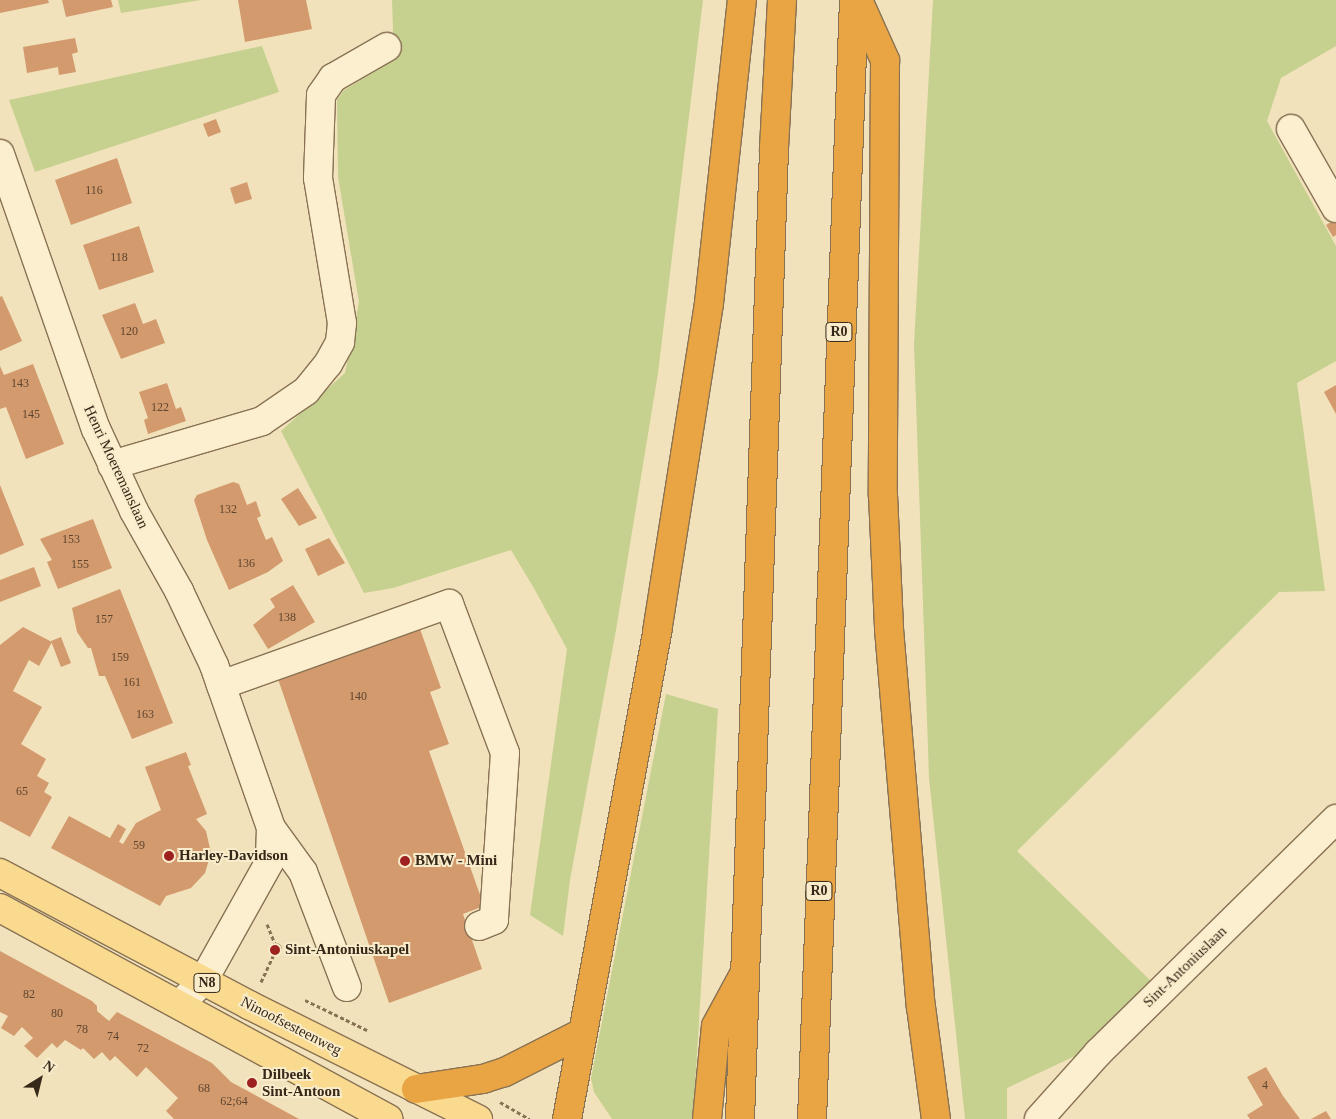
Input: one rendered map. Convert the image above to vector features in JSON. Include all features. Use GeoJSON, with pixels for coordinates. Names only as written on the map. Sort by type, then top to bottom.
{"type":"FeatureCollection","features":[{"type":"Feature","properties":{"kind":"highway"},"geometry":{"type":"LineString","coordinates":[[568,1119],[582,1032],[657,632],[686,455],[709,303],[742,0]]}},
{"type":"Feature","properties":{"kind":"highway"},"geometry":{"type":"LineString","coordinates":[[740,1119],[747,968],[770,264],[782,0]]}},
{"type":"Feature","properties":{"kind":"highway","name":"R0"},"geometry":{"type":"LineString","coordinates":[[812,1119],[854,0]]}},
{"type":"Feature","properties":{"kind":"highway"},"geometry":{"type":"LineString","coordinates":[[858,0],[885,60],[883,495],[889,629],[921,1007],[936,1119]]}},
{"type":"Feature","properties":{"kind":"highway"},"geometry":{"type":"LineString","coordinates":[[707,1119],[716,1026],[747,968]]}},
{"type":"Feature","properties":{"kind":"highway"},"geometry":{"type":"LineString","coordinates":[[416,1090],[499,1074],[582,1032]]}},
{"type":"Feature","properties":{"kind":"main road","name":"Ninoofsesteenweg"},"geometry":{"type":"LineString","coordinates":[[0,873],[203,981],[416,1090],[478,1119]]}},
{"type":"Feature","properties":{"kind":"main road","name":"Ninoofsesteenweg"},"geometry":{"type":"LineString","coordinates":[[0,908],[181,1003],[388,1119]]}},
{"type":"Feature","properties":{"kind":"street"},"geometry":{"type":"LineString","coordinates":[[112,465],[262,421],[306,391],[328,364],[340,342],[342,323],[318,178],[321,95],[333,78],[386,46]]}},
{"type":"Feature","properties":{"kind":"street"},"geometry":{"type":"LineString","coordinates":[[1291,129],[1336,208]]}},
{"type":"Feature","properties":{"kind":"street","name":"Henri Moeremanslaan"},"geometry":{"type":"LineString","coordinates":[[0,154],[71,362],[112,465],[134,511],[183,599],[221,685],[272,828],[303,872],[347,987]]}},
{"type":"Feature","properties":{"kind":"street"},"geometry":{"type":"LineString","coordinates":[[221,685],[449,604],[505,753],[494,920],[479,926]]}},
{"type":"Feature","properties":{"kind":"street","name":"Sint-Antoniuslaan"},"geometry":{"type":"LineString","coordinates":[[1039,1119],[1098,1053],[1336,819]]}},
{"type":"Feature","properties":{"kind":"street","name":"Henri Moeremanslaan"},"geometry":{"type":"LineString","coordinates":[[181,1003],[203,981],[270,861],[272,828]]}},
{"type":"Feature","properties":{"kind":"green space"},"geometry":{"type":"Polygon","coordinates":[[[118,0],[201,0],[121,13],[118,0]]]}},
{"type":"Feature","properties":{"kind":"green space"},"geometry":{"type":"Polygon","coordinates":[[[392,0],[703,0],[658,373],[616,630],[570,880],[563,936],[530,915],[567,649],[535,590],[511,550],[393,588],[364,593],[281,431],[345,373],[359,302],[338,177],[337,100],[344,90],[394,60],[392,0]]]}},
{"type":"Feature","properties":{"kind":"green space"},"geometry":{"type":"Polygon","coordinates":[[[933,0],[1336,0],[1336,46],[1281,78],[1267,121],[1336,246],[1336,361],[1297,383],[1325,591],[1279,592],[1017,851],[1155,985],[1094,1047],[1007,1088],[1007,1119],[965,1119],[929,778],[914,344],[933,0]]]}},
{"type":"Feature","properties":{"kind":"green space"},"geometry":{"type":"Polygon","coordinates":[[[262,46],[279,92],[35,172],[9,100],[262,46]]]}},
{"type":"Feature","properties":{"kind":"green space"},"geometry":{"type":"Polygon","coordinates":[[[666,694],[718,709],[693,1119],[612,1119],[594,1092],[591,1078],[666,694]]]}},
{"type":"Feature","properties":{"kind":"building"},"geometry":{"type":"Polygon","coordinates":[[[0,0],[48,0],[49,3],[0,13],[0,0]]]}},
{"type":"Feature","properties":{"kind":"building"},"geometry":{"type":"Polygon","coordinates":[[[62,0],[111,0],[113,7],[66,17],[62,0]]]}},
{"type":"Feature","properties":{"kind":"building"},"geometry":{"type":"Polygon","coordinates":[[[238,0],[306,0],[312,29],[245,42],[238,0]]]}},
{"type":"Feature","properties":{"kind":"building"},"geometry":{"type":"Polygon","coordinates":[[[75,38],[78,52],[72,54],[76,72],[59,75],[58,67],[27,73],[23,47],[75,38]]]}},
{"type":"Feature","properties":{"kind":"building"},"geometry":{"type":"Polygon","coordinates":[[[216,119],[221,132],[208,137],[203,124],[216,119]]]}},
{"type":"Feature","properties":{"kind":"building"},"geometry":{"type":"Polygon","coordinates":[[[117,158],[132,203],[71,225],[55,180],[117,158]]]}},
{"type":"Feature","properties":{"kind":"building"},"geometry":{"type":"Polygon","coordinates":[[[247,182],[252,199],[235,204],[230,188],[247,182]]]}},
{"type":"Feature","properties":{"kind":"building"},"geometry":{"type":"Polygon","coordinates":[[[1336,219],[1336,235],[1333,237],[1326,225],[1336,219]]]}},
{"type":"Feature","properties":{"kind":"building"},"geometry":{"type":"Polygon","coordinates":[[[139,226],[154,272],[99,290],[83,245],[139,226]]]}},
{"type":"Feature","properties":{"kind":"building"},"geometry":{"type":"Polygon","coordinates":[[[2,296],[22,341],[0,351],[0,297],[2,296]]]}},
{"type":"Feature","properties":{"kind":"building"},"geometry":{"type":"Polygon","coordinates":[[[135,303],[143,324],[156,319],[165,343],[121,359],[102,315],[135,303]]]}},
{"type":"Feature","properties":{"kind":"building"},"geometry":{"type":"Polygon","coordinates":[[[33,364],[64,444],[26,459],[6,407],[0,409],[0,366],[4,375],[33,364]]]}},
{"type":"Feature","properties":{"kind":"building"},"geometry":{"type":"Polygon","coordinates":[[[167,383],[176,409],[181,407],[186,421],[148,434],[144,420],[148,418],[139,392],[167,383]]]}},
{"type":"Feature","properties":{"kind":"building"},"geometry":{"type":"Polygon","coordinates":[[[1336,385],[1336,414],[1324,392],[1336,385]]]}},
{"type":"Feature","properties":{"kind":"building"},"geometry":{"type":"Polygon","coordinates":[[[233,482],[239,484],[247,505],[256,501],[261,516],[257,518],[266,540],[272,537],[283,561],[268,572],[229,590],[207,540],[194,500],[197,495],[233,482]]]}},
{"type":"Feature","properties":{"kind":"building"},"geometry":{"type":"Polygon","coordinates":[[[0,485],[24,545],[0,555],[0,485]]]}},
{"type":"Feature","properties":{"kind":"building"},"geometry":{"type":"Polygon","coordinates":[[[298,488],[317,518],[299,526],[281,499],[298,488]]]}},
{"type":"Feature","properties":{"kind":"building"},"geometry":{"type":"Polygon","coordinates":[[[93,519],[112,568],[58,589],[47,562],[52,560],[40,539],[93,519]]]}},
{"type":"Feature","properties":{"kind":"building"},"geometry":{"type":"Polygon","coordinates":[[[329,538],[345,563],[318,576],[305,549],[329,538]]]}},
{"type":"Feature","properties":{"kind":"building"},"geometry":{"type":"Polygon","coordinates":[[[34,567],[41,586],[0,602],[0,580],[34,567]]]}},
{"type":"Feature","properties":{"kind":"building"},"geometry":{"type":"Polygon","coordinates":[[[293,585],[315,622],[268,649],[253,625],[275,607],[270,599],[293,585]]]}},
{"type":"Feature","properties":{"kind":"building"},"geometry":{"type":"Polygon","coordinates":[[[120,589],[173,723],[132,739],[105,676],[99,676],[91,648],[88,648],[77,632],[72,608],[120,589]]]}},
{"type":"Feature","properties":{"kind":"building"},"geometry":{"type":"Polygon","coordinates":[[[23,627],[52,642],[39,666],[29,660],[13,691],[42,707],[21,744],[46,759],[37,776],[49,783],[44,792],[52,797],[30,837],[0,821],[0,645],[23,627]]]}},
{"type":"Feature","properties":{"kind":"building","name":"BMW - Mini"},"geometry":{"type":"Polygon","coordinates":[[[420,629],[441,688],[430,692],[449,744],[429,751],[484,906],[463,914],[482,969],[389,1003],[278,679],[420,629]]]}},
{"type":"Feature","properties":{"kind":"building"},"geometry":{"type":"Polygon","coordinates":[[[61,637],[71,663],[61,667],[51,641],[61,637]]]}},
{"type":"Feature","properties":{"kind":"building"},"geometry":{"type":"Polygon","coordinates":[[[186,752],[191,765],[188,766],[207,814],[196,819],[206,831],[211,853],[205,873],[191,888],[166,896],[160,906],[51,848],[69,816],[110,838],[118,824],[126,829],[119,842],[123,844],[136,823],[161,810],[145,767],[186,752]]]}},
{"type":"Feature","properties":{"kind":"building"},"geometry":{"type":"Polygon","coordinates":[[[0,951],[92,1001],[97,1006],[97,1011],[109,1021],[117,1012],[212,1063],[231,1082],[299,1119],[174,1119],[166,1111],[178,1098],[146,1067],[137,1077],[115,1056],[110,1061],[102,1052],[94,1059],[83,1048],[81,1050],[65,1040],[57,1048],[52,1043],[37,1058],[24,1046],[33,1038],[22,1027],[14,1036],[1,1028],[8,1016],[0,1012],[0,951]]]}},
{"type":"Feature","properties":{"kind":"building"},"geometry":{"type":"Polygon","coordinates":[[[1266,1067],[1283,1096],[1300,1119],[1250,1119],[1247,1115],[1263,1105],[1247,1077],[1266,1067]]]}},
{"type":"Feature","properties":{"kind":"building"},"geometry":{"type":"Polygon","coordinates":[[[1326,1111],[1331,1119],[1311,1119],[1326,1111]]]}},
{"type":"Feature","properties":{"kind":"place","name":"Harley-Davidson"},"geometry":{"type":"Point","coordinates":[169,856]}},
{"type":"Feature","properties":{"kind":"place","name":"BMW - Mini"},"geometry":{"type":"Point","coordinates":[405,861]}},
{"type":"Feature","properties":{"kind":"place","name":"Sint-Antoniuskapel"},"geometry":{"type":"Point","coordinates":[275,950]}},
{"type":"Feature","properties":{"kind":"place","name":"Dilbeek Sint-Antoon"},"geometry":{"type":"Point","coordinates":[252,1083]}}]}
